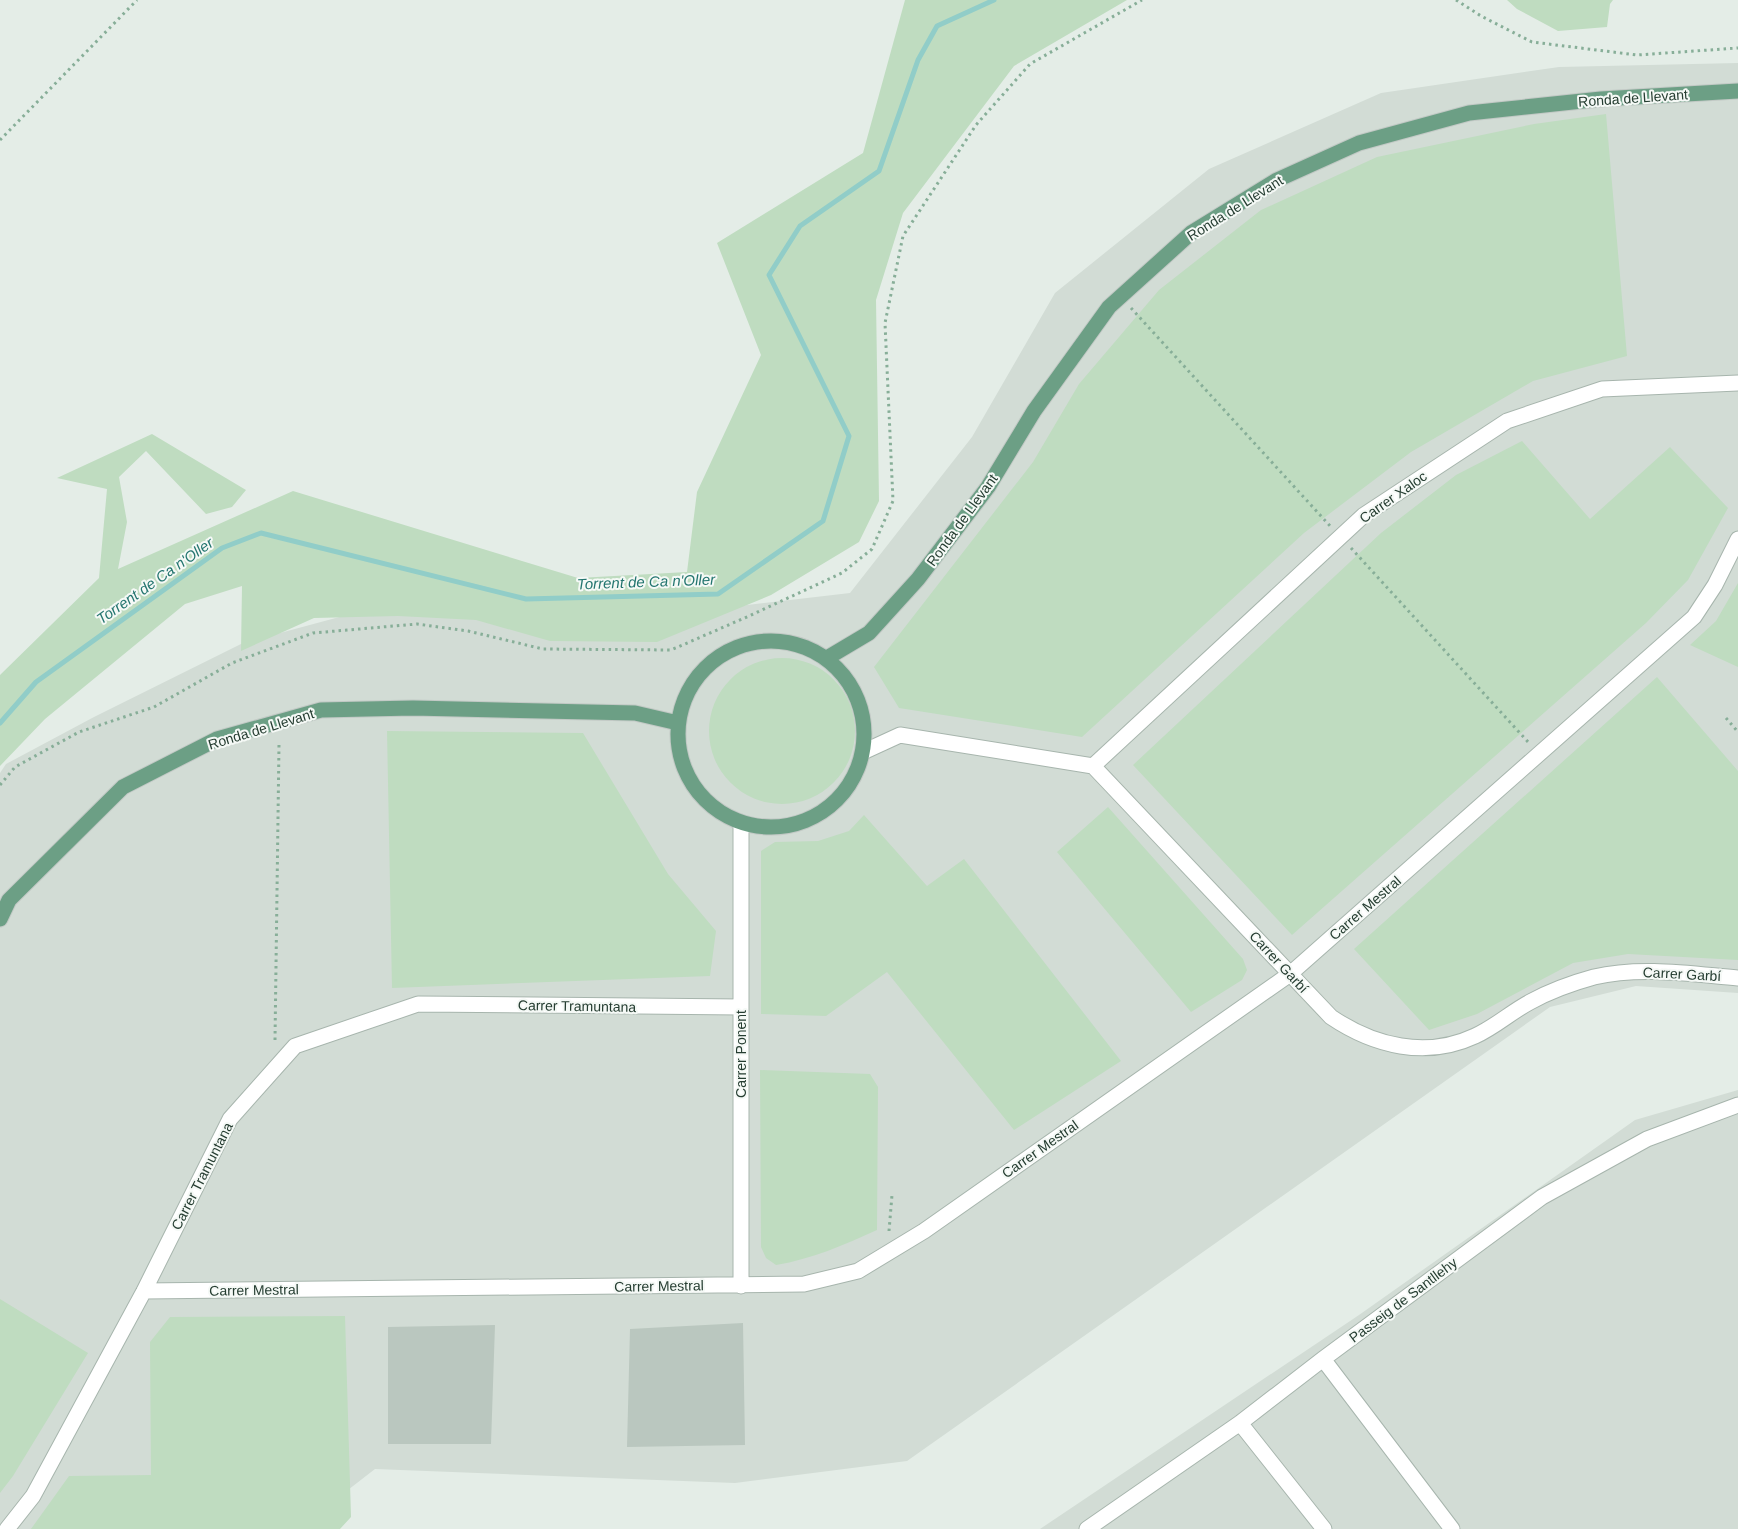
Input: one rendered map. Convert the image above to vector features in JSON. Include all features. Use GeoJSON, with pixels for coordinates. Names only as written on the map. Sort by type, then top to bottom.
{"type":"FeatureCollection","features":[{"type":"Feature","properties":{"kind":"main road","name":"Ronda de Llevant"},"geometry":{"type":"LineString","coordinates":[[827,658],[869,633],[918,579],[988,487],[1034,412],[1109,307],[1191,233],[1277,180],[1359,143],[1469,113],[1601,99],[1738,91]]}},
{"type":"Feature","properties":{"kind":"main road"},"geometry":{"type":"LineString","coordinates":[[755,641],[803,645],[827,658],[850,682],[864,719],[864,752],[858,769],[841,797],[823,812],[793,825],[773,828],[741,823],[714,808],[692,783],[680,755],[678,723],[682,705],[697,676],[725,652],[755,641]]}},
{"type":"Feature","properties":{"kind":"main road","name":"Ronda de Llevant"},"geometry":{"type":"LineString","coordinates":[[0,919],[9,900],[123,787],[226,736],[321,710],[413,708],[635,713],[678,723]]}},
{"type":"Feature","properties":{"kind":"street","name":"Carrer Xaloc"},"geometry":{"type":"LineString","coordinates":[[1094,766],[1364,515],[1507,420],[1602,388],[1738,383]]}},
{"type":"Feature","properties":{"kind":"street","name":"Carrer Mestral"},"geometry":{"type":"LineString","coordinates":[[144,1291],[741,1286],[804,1284],[858,1271],[924,1231],[1290,974],[1694,617],[1715,585],[1738,539]]}},
{"type":"Feature","properties":{"kind":"street"},"geometry":{"type":"LineString","coordinates":[[864,752],[900,735],[1094,766]]}},
{"type":"Feature","properties":{"kind":"street","name":"Carrer Garbí"},"geometry":{"type":"LineString","coordinates":[[1094,766],[1331,1017],[1370,1039],[1390,1045],[1438,1047],[1474,1036],[1548,992],[1596,977],[1642,971],[1738,978]]}},
{"type":"Feature","properties":{"kind":"street","name":"Carrer Ponent"},"geometry":{"type":"LineString","coordinates":[[741,823],[741,1286]]}},
{"type":"Feature","properties":{"kind":"street","name":"Carrer Tramuntana"},"geometry":{"type":"LineString","coordinates":[[7,1529],[33,1496],[144,1291],[230,1119],[296,1046],[418,1004],[741,1007]]}},
{"type":"Feature","properties":{"kind":"street","name":"Passeig de Santllehy"},"geometry":{"type":"LineString","coordinates":[[1086,1529],[1240,1423],[1542,1197],[1647,1139],[1738,1105]]}},
{"type":"Feature","properties":{"kind":"street"},"geometry":{"type":"LineString","coordinates":[[1324,1359],[1452,1529]]}},
{"type":"Feature","properties":{"kind":"street"},"geometry":{"type":"LineString","coordinates":[[1240,1423],[1324,1529]]}},
{"type":"Feature","properties":{"kind":"path"},"geometry":{"type":"LineString","coordinates":[[0,140],[137,0]]}},
{"type":"Feature","properties":{"kind":"path"},"geometry":{"type":"LineString","coordinates":[[0,785],[15,767],[79,732],[154,707],[232,663],[313,634],[417,624],[468,631],[543,649],[671,650],[842,572],[872,549],[893,501],[885,323],[903,236],[976,125],[1030,64],[1142,0]]}},
{"type":"Feature","properties":{"kind":"path"},"geometry":{"type":"LineString","coordinates":[[1456,0],[1480,16],[1532,42],[1637,55],[1738,48]]}},
{"type":"Feature","properties":{"kind":"path"},"geometry":{"type":"LineString","coordinates":[[1726,718],[1738,732]]}},
{"type":"Feature","properties":{"kind":"path"},"geometry":{"type":"LineString","coordinates":[[275,1040],[279,744]]}},
{"type":"Feature","properties":{"kind":"path"},"geometry":{"type":"LineString","coordinates":[[889,1231],[892,1195]]}},
{"type":"Feature","properties":{"kind":"shaded area"},"geometry":{"type":"Polygon","coordinates":[[[1738,63],[1738,993],[1636,986],[1550,1007],[907,1461],[735,1483],[375,1469],[335,1500],[320,1529],[0,1529],[0,773],[6,764],[94,717],[243,643],[358,612],[713,609],[850,593],[972,437],[1055,293],[1209,169],[1381,93],[1559,67],[1738,63]]]}},
{"type":"Feature","properties":{"kind":"shaded area"},"geometry":{"type":"Polygon","coordinates":[[[1738,1090],[1738,1529],[1040,1529],[1359,1315],[1635,1120],[1738,1090]]]}},
{"type":"Feature","properties":{"kind":"green space"},"geometry":{"type":"Polygon","coordinates":[[[905,0],[1127,0],[1014,66],[903,213],[876,300],[879,501],[859,542],[771,595],[657,642],[550,641],[476,620],[398,616],[314,618],[241,651],[242,586],[185,604],[45,719],[0,766],[0,675],[99,578],[107,489],[57,478],[152,434],[246,490],[232,507],[206,514],[146,451],[119,477],[127,522],[118,569],[293,491],[578,578],[687,572],[697,492],[761,355],[717,243],[863,153],[905,0]]]}},
{"type":"Feature","properties":{"kind":"green space"},"geometry":{"type":"Polygon","coordinates":[[[1507,0],[1613,0],[1610,4],[1607,27],[1558,31],[1517,9],[1507,0]]]}},
{"type":"Feature","properties":{"kind":"green space"},"geometry":{"type":"Polygon","coordinates":[[[1606,114],[1627,356],[1533,381],[1411,452],[1304,533],[1082,737],[899,708],[874,667],[1033,462],[1079,384],[1159,290],[1261,210],[1377,157],[1534,124],[1606,114]]]}},
{"type":"Feature","properties":{"kind":"green space"},"geometry":{"type":"Polygon","coordinates":[[[1522,441],[1590,519],[1670,447],[1728,508],[1688,580],[1646,623],[1292,935],[1133,765],[1381,533],[1456,475],[1522,441]]]}},
{"type":"Feature","properties":{"kind":"green space"},"geometry":{"type":"Polygon","coordinates":[[[1738,583],[1738,667],[1690,645],[1716,621],[1738,583]]]}},
{"type":"Feature","properties":{"kind":"green space"},"geometry":{"type":"Polygon","coordinates":[[[782,658],[810,664],[833,680],[849,703],[855,731],[849,759],[833,782],[810,798],[782,804],[754,798],[731,782],[715,759],[709,731],[715,703],[731,680],[754,664],[782,658]]]}},
{"type":"Feature","properties":{"kind":"green space"},"geometry":{"type":"Polygon","coordinates":[[[1657,677],[1738,771],[1738,960],[1628,954],[1573,963],[1477,1014],[1429,1030],[1354,949],[1657,677]]]}},
{"type":"Feature","properties":{"kind":"green space"},"geometry":{"type":"Polygon","coordinates":[[[387,731],[583,733],[668,874],[716,931],[710,976],[392,988],[387,731]]]}},
{"type":"Feature","properties":{"kind":"green space"},"geometry":{"type":"Polygon","coordinates":[[[1108,807],[1243,959],[1247,970],[1242,980],[1191,1012],[1057,852],[1108,807]]]}},
{"type":"Feature","properties":{"kind":"green space"},"geometry":{"type":"Polygon","coordinates":[[[864,815],[927,886],[964,859],[1121,1061],[1014,1130],[887,972],[826,1016],[761,1014],[761,851],[775,842],[818,841],[849,831],[864,815]]]}},
{"type":"Feature","properties":{"kind":"green space"},"geometry":{"type":"Polygon","coordinates":[[[760,1070],[870,1074],[878,1087],[877,1230],[840,1246],[802,1259],[776,1265],[766,1258],[761,1247],[760,1070]]]}},
{"type":"Feature","properties":{"kind":"green space"},"geometry":{"type":"Polygon","coordinates":[[[0,1299],[88,1353],[13,1476],[0,1493],[0,1299]]]}},
{"type":"Feature","properties":{"kind":"green space"},"geometry":{"type":"Polygon","coordinates":[[[345,1316],[351,1517],[340,1529],[31,1529],[69,1476],[151,1475],[150,1342],[170,1317],[345,1316]]]}},
{"type":"Feature","properties":{"kind":"building"},"geometry":{"type":"Polygon","coordinates":[[[743,1323],[745,1445],[627,1447],[630,1329],[743,1323]]]}},
{"type":"Feature","properties":{"kind":"building"},"geometry":{"type":"Polygon","coordinates":[[[495,1325],[491,1444],[388,1444],[388,1327],[495,1325]]]}},
{"type":"Feature","properties":{"kind":"waterway","name":"Torrent de Ca n'Oller"},"geometry":{"type":"LineString","coordinates":[[0,723],[36,682],[222,548],[261,533],[526,599],[718,594],[823,521],[849,436],[769,275],[800,226],[879,171],[918,60],[937,26],[994,0]]}}]}
